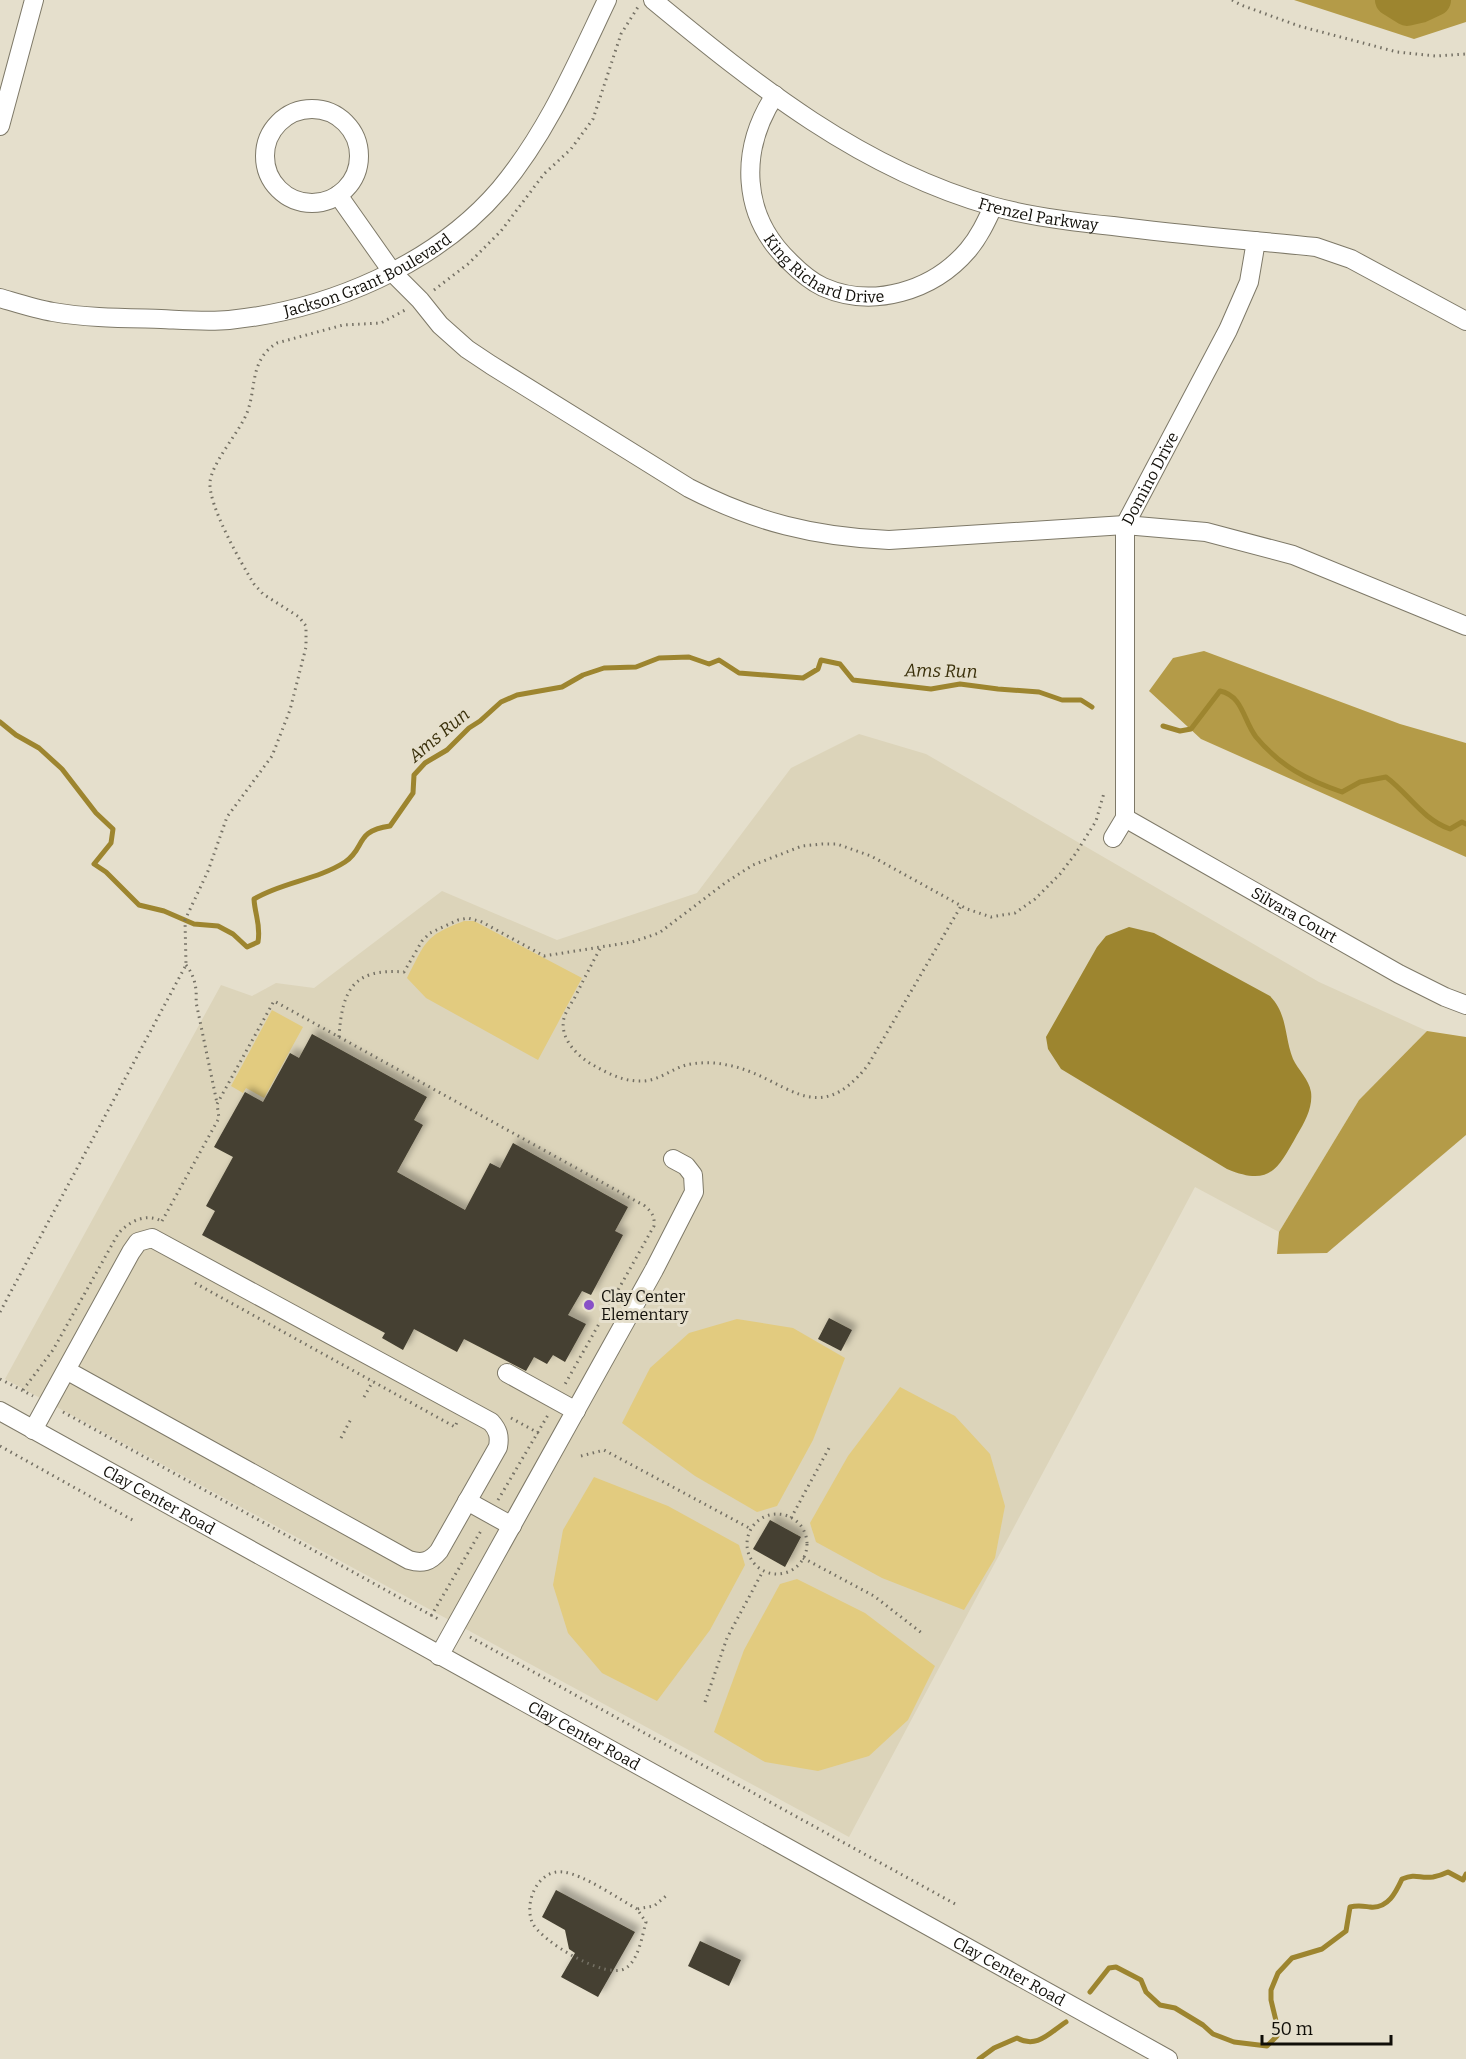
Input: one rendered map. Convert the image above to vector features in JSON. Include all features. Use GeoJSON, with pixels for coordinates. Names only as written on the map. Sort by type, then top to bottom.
{"type":"FeatureCollection","features":[{"type":"Feature","properties":{"kind":"street"},"geometry":{"type":"LineString","coordinates":[[0,126],[34,0]]}},
{"type":"Feature","properties":{"kind":"street","name":"Jackson Grant Boulevard"},"geometry":{"type":"LineString","coordinates":[[0,298],[51,312],[102,317],[228,320],[308,304],[393,273],[447,237],[483,208],[501,187],[548,122],[607,0]]}},
{"type":"Feature","properties":{"kind":"street","name":"Frenzel Parkway"},"geometry":{"type":"LineString","coordinates":[[653,0],[775,95],[835,138],[901,172],[993,207],[1061,220],[1316,247],[1336,253],[1466,321]]}},
{"type":"Feature","properties":{"kind":"street","name":"King Richard Drive"},"geometry":{"type":"LineString","coordinates":[[775,95],[756,131],[749,177],[752,197],[758,218],[770,240],[802,274],[822,287],[847,294],[867,296],[908,292],[921,286],[944,273],[970,248],[993,207]]}},
{"type":"Feature","properties":{"kind":"street"},"geometry":{"type":"LineString","coordinates":[[315,108],[329,111],[342,119],[352,130],[358,143],[359,158],[356,172],[349,185],[338,195],[323,202],[307,203],[291,198],[278,189],[269,176],[265,159],[266,143],[273,128],[285,117],[300,110],[315,108]]}},
{"type":"Feature","properties":{"kind":"street"},"geometry":{"type":"LineString","coordinates":[[338,195],[393,273],[452,337],[490,365],[689,488],[723,505],[757,518],[854,539],[889,540],[1125,525],[1206,532],[1293,555],[1466,626]]}},
{"type":"Feature","properties":{"kind":"street","name":"Domino Drive"},"geometry":{"type":"LineString","coordinates":[[1125,818],[1125,525],[1228,330],[1249,282],[1256,242]]}},
{"type":"Feature","properties":{"kind":"street"},"geometry":{"type":"LineString","coordinates":[[1113,838],[1125,818]]}},
{"type":"Feature","properties":{"kind":"street","name":"Silvara Court"},"geometry":{"type":"LineString","coordinates":[[1125,818],[1398,974],[1466,1005]]}},
{"type":"Feature","properties":{"kind":"street"},"geometry":{"type":"LineString","coordinates":[[439,1656],[654,1270],[694,1192],[693,1175],[686,1166],[673,1159]]}},
{"type":"Feature","properties":{"kind":"street"},"geometry":{"type":"LineString","coordinates":[[33,1430],[47,1404],[66,1370],[138,1242],[147,1238],[160,1241],[492,1422],[500,1438],[498,1447],[434,1558],[427,1562],[418,1562],[409,1560],[66,1370]]}},
{"type":"Feature","properties":{"kind":"street"},"geometry":{"type":"LineString","coordinates":[[507,1373],[576,1411]]}},
{"type":"Feature","properties":{"kind":"street","name":"Clay Center Road"},"geometry":{"type":"LineString","coordinates":[[0,1411],[1168,2059]]}},
{"type":"Feature","properties":{"kind":"street"},"geometry":{"type":"LineString","coordinates":[[467,1501],[512,1526]]}},
{"type":"Feature","properties":{"kind":"path"},"geometry":{"type":"LineString","coordinates":[[0,1312],[186,965],[185,920],[208,870],[227,817],[272,756],[290,710],[307,635],[306,626],[299,617],[263,594],[254,584],[212,500],[210,481],[216,466],[245,418],[258,362],[268,349],[277,343],[343,326],[381,323],[402,313],[468,264],[501,231],[544,174],[571,149],[593,119],[621,34],[642,0]]}},
{"type":"Feature","properties":{"kind":"path"},"geometry":{"type":"LineString","coordinates":[[1232,0],[1299,26],[1397,52],[1436,56],[1466,54]]}},
{"type":"Feature","properties":{"kind":"path"},"geometry":{"type":"LineString","coordinates":[[339,1037],[340,1014],[346,996],[353,985],[368,975],[385,970],[404,972],[422,941],[430,933],[458,920],[468,918],[482,922],[544,956],[632,942],[658,933],[753,865],[802,846],[837,844],[871,856],[961,906],[991,916],[1015,913],[1035,899],[1060,874],[1088,836],[1096,821],[1104,793]]}},
{"type":"Feature","properties":{"kind":"path"},"geometry":{"type":"LineString","coordinates":[[600,948],[564,1017],[564,1031],[571,1048],[582,1059],[626,1080],[646,1081],[686,1065],[708,1062],[729,1065],[798,1095],[814,1098],[843,1090],[855,1081],[868,1065],[961,906]]}},
{"type":"Feature","properties":{"kind":"path"},"geometry":{"type":"LineString","coordinates":[[162,1221],[219,1118],[196,1002],[196,988],[192,973],[186,965]]}},
{"type":"Feature","properties":{"kind":"path"},"geometry":{"type":"LineString","coordinates":[[217,1104],[274,1001],[645,1206],[655,1218],[654,1226],[564,1386]]}},
{"type":"Feature","properties":{"kind":"path"},"geometry":{"type":"LineString","coordinates":[[364,1397],[377,1374]]}},
{"type":"Feature","properties":{"kind":"path"},"geometry":{"type":"LineString","coordinates":[[0,1379],[441,1621]]}},
{"type":"Feature","properties":{"kind":"path"},"geometry":{"type":"LineString","coordinates":[[496,1504],[549,1413]]}},
{"type":"Feature","properties":{"kind":"path"},"geometry":{"type":"LineString","coordinates":[[341,1438],[351,1419]]}},
{"type":"Feature","properties":{"kind":"path"},"geometry":{"type":"LineString","coordinates":[[0,1446],[136,1522]]}},
{"type":"Feature","properties":{"kind":"path"},"geometry":{"type":"LineString","coordinates":[[791,1518],[829,1448]]}},
{"type":"Feature","properties":{"kind":"path"},"geometry":{"type":"LineString","coordinates":[[581,1456],[604,1450],[751,1528]]}},
{"type":"Feature","properties":{"kind":"path"},"geometry":{"type":"LineString","coordinates":[[774,1514],[791,1518],[798,1524],[806,1540],[803,1558],[790,1571],[772,1574],[763,1571],[755,1565],[747,1548],[751,1528],[757,1521],[774,1514]]}},
{"type":"Feature","properties":{"kind":"path"},"geometry":{"type":"LineString","coordinates":[[431,1616],[484,1524]]}},
{"type":"Feature","properties":{"kind":"path"},"geometry":{"type":"LineString","coordinates":[[803,1558],[874,1596],[923,1634]]}},
{"type":"Feature","properties":{"kind":"path"},"geometry":{"type":"LineString","coordinates":[[705,1702],[727,1638],[763,1571]]}},
{"type":"Feature","properties":{"kind":"path"},"geometry":{"type":"LineString","coordinates":[[468,1636],[957,1905]]}},
{"type":"Feature","properties":{"kind":"path"},"geometry":{"type":"LineString","coordinates":[[637,1909],[646,1922],[639,1951],[627,1968],[615,1972],[593,1965],[554,1946],[532,1923],[530,1898],[536,1887],[549,1874],[562,1871],[579,1876],[637,1909],[654,1906],[666,1896]]}},
{"type":"Feature","properties":{"kind":"shaded area"},"geometry":{"type":"Polygon","coordinates":[[[1294,0],[1466,0],[1466,22],[1414,39],[1294,0]]]}},
{"type":"Feature","properties":{"kind":"shaded area"},"geometry":{"type":"Polygon","coordinates":[[[1204,651],[1400,724],[1466,743],[1466,857],[1201,739],[1149,691],[1173,658],[1204,651]]]}},
{"type":"Feature","properties":{"kind":"shaded area","name":"Clay Center Elementary"},"geometry":{"type":"Polygon","coordinates":[[[859,734],[926,754],[1319,982],[1427,1031],[1359,1100],[1279,1232],[1195,1187],[849,1837],[5,1379],[221,985],[252,996],[276,983],[314,988],[442,891],[557,940],[697,893],[791,768],[859,734]]]}},
{"type":"Feature","properties":{"kind":"shaded area"},"geometry":{"type":"Polygon","coordinates":[[[464,921],[474,921],[582,978],[538,1060],[426,998],[407,978],[418,956],[433,936],[464,921]]]}},
{"type":"Feature","properties":{"kind":"shaded area"},"geometry":{"type":"Polygon","coordinates":[[[1129,927],[1154,933],[1270,996],[1276,1003],[1283,1018],[1293,1059],[1308,1083],[1311,1098],[1310,1109],[1303,1125],[1284,1157],[1271,1171],[1253,1176],[1227,1169],[1061,1069],[1048,1049],[1046,1037],[1097,947],[1106,936],[1129,927]]]}},
{"type":"Feature","properties":{"kind":"shaded area"},"geometry":{"type":"Polygon","coordinates":[[[272,1010],[303,1027],[264,1098],[246,1088],[243,1093],[231,1086],[272,1010]]]}},
{"type":"Feature","properties":{"kind":"shaded area"},"geometry":{"type":"Polygon","coordinates":[[[1427,1031],[1466,1037],[1466,1135],[1327,1253],[1277,1254],[1279,1232],[1359,1100],[1427,1031]]]}},
{"type":"Feature","properties":{"kind":"shaded area"},"geometry":{"type":"Polygon","coordinates":[[[737,1319],[793,1328],[845,1358],[813,1440],[777,1506],[757,1512],[695,1476],[622,1423],[650,1368],[689,1333],[737,1319]]]}},
{"type":"Feature","properties":{"kind":"shaded area"},"geometry":{"type":"Polygon","coordinates":[[[900,1387],[955,1416],[990,1454],[1005,1506],[995,1558],[964,1610],[882,1578],[816,1542],[810,1523],[848,1456],[900,1387]]]}},
{"type":"Feature","properties":{"kind":"shaded area"},"geometry":{"type":"Polygon","coordinates":[[[594,1477],[668,1506],[739,1545],[745,1565],[710,1630],[657,1701],[602,1673],[568,1633],[553,1585],[563,1530],[594,1477]]]}},
{"type":"Feature","properties":{"kind":"shaded area"},"geometry":{"type":"Polygon","coordinates":[[[797,1579],[865,1613],[935,1666],[908,1720],[869,1756],[818,1771],[765,1762],[714,1732],[744,1650],[780,1584],[797,1579]]]}},
{"type":"Feature","properties":{"kind":"building"},"geometry":{"type":"Polygon","coordinates":[[[312,1034],[427,1097],[414,1120],[423,1125],[397,1172],[465,1210],[490,1163],[500,1168],[513,1143],[628,1207],[615,1231],[623,1235],[591,1295],[582,1291],[568,1315],[586,1324],[565,1362],[553,1355],[547,1364],[534,1357],[526,1371],[464,1339],[457,1352],[414,1329],[403,1350],[382,1338],[385,1333],[202,1235],[215,1211],[206,1206],[233,1157],[214,1147],[245,1092],[263,1102],[290,1053],[299,1058],[312,1034]]]}},
{"type":"Feature","properties":{"kind":"building"},"geometry":{"type":"Polygon","coordinates":[[[829,1318],[852,1330],[841,1351],[818,1339],[829,1318]]]}},
{"type":"Feature","properties":{"kind":"building"},"geometry":{"type":"Polygon","coordinates":[[[770,1520],[801,1537],[785,1567],[753,1549],[770,1520]]]}},
{"type":"Feature","properties":{"kind":"building"},"geometry":{"type":"Polygon","coordinates":[[[556,1890],[635,1932],[598,1997],[561,1977],[575,1953],[569,1949],[565,1930],[542,1917],[556,1890]]]}},
{"type":"Feature","properties":{"kind":"building"},"geometry":{"type":"Polygon","coordinates":[[[700,1941],[741,1960],[729,1986],[688,1966],[700,1941]]]}},
{"type":"Feature","properties":{"kind":"waterway"},"geometry":{"type":"LineString","coordinates":[[1391,0],[1407,10],[1435,0]]}},
{"type":"Feature","properties":{"kind":"waterway","name":"Ams Run"},"geometry":{"type":"LineString","coordinates":[[0,722],[16,735],[39,748],[62,769],[96,813],[113,829],[111,843],[94,864],[106,872],[139,905],[164,911],[194,924],[218,926],[233,934],[247,947],[258,942],[259,936],[254,899],[323,873],[345,862],[356,851],[365,836],[379,828],[390,826],[413,793],[414,775],[425,763],[447,750],[469,728],[501,702],[517,695],[562,687],[583,675],[604,668],[636,667],[659,658],[689,657],[709,664],[719,660],[739,673],[803,678],[818,669],[821,660],[840,664],[853,680],[931,689],[960,684],[1039,692],[1062,700],[1081,700],[1092,707]]}},
{"type":"Feature","properties":{"kind":"waterway","name":"Ams Run"},"geometry":{"type":"LineString","coordinates":[[1163,726],[1180,731],[1191,729],[1220,691],[1234,698],[1256,737],[1265,747],[1285,764],[1306,777],[1342,792],[1360,782],[1386,777],[1440,825],[1450,829],[1462,822],[1466,824]]}},
{"type":"Feature","properties":{"kind":"waterway"},"geometry":{"type":"LineString","coordinates":[[1090,1992],[1109,1968],[1116,1967],[1141,1980],[1146,1992],[1160,2005],[1175,2008],[1213,2034],[1234,2042],[1267,2046],[1277,2036],[1271,1990],[1278,1973],[1292,1958],[1322,1949],[1346,1931],[1350,1907],[1382,1905],[1391,1899],[1402,1879],[1407,1877],[1433,1877],[1448,1872],[1463,1880],[1466,1874]]}},
{"type":"Feature","properties":{"kind":"waterway"},"geometry":{"type":"LineString","coordinates":[[979,2059],[994,2048],[1017,2038],[1024,2041],[1037,2041],[1066,2022]]}},
{"type":"Feature","properties":{"kind":"place","name":"Clay Center Elementary"},"geometry":{"type":"Point","coordinates":[589,1305]}}]}
